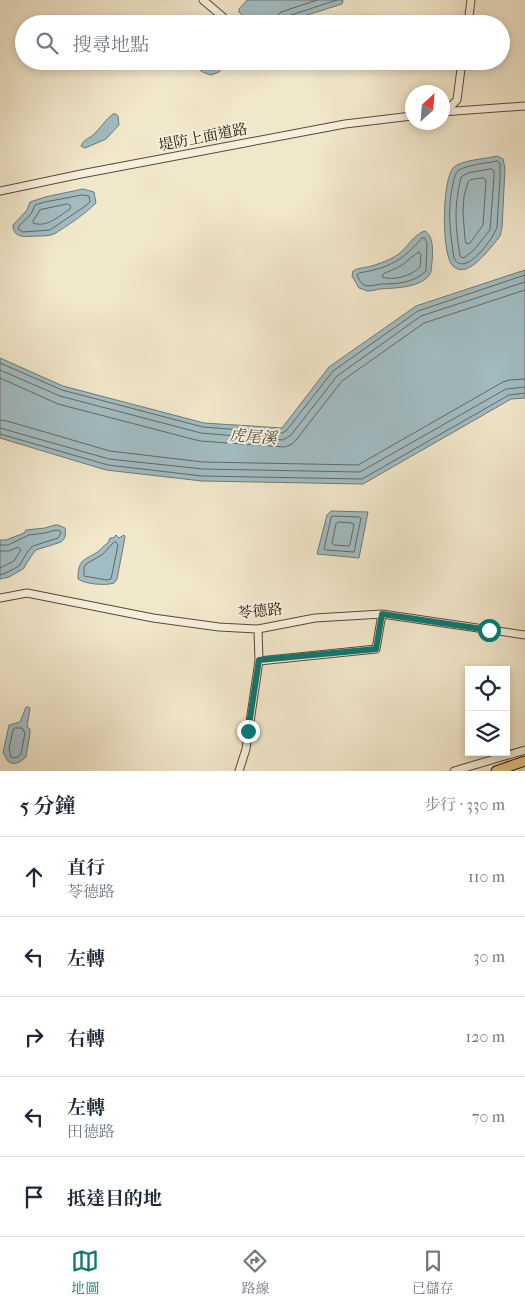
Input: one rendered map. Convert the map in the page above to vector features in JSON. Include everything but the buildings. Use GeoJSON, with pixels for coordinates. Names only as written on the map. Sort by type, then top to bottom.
{"type":"FeatureCollection","features":[{"type":"Feature","properties":{"kind":"main road"},"geometry":{"type":"LineString","coordinates":[[496,771],[525,761]]}},
{"type":"Feature","properties":{"kind":"street"},"geometry":{"type":"LineString","coordinates":[[203,0],[222,15]]}},
{"type":"Feature","properties":{"kind":"street"},"geometry":{"type":"LineString","coordinates":[[469,15],[471,0]]}},
{"type":"Feature","properties":{"kind":"street"},"geometry":{"type":"LineString","coordinates":[[450,106],[456,100],[461,70]]}},
{"type":"Feature","properties":{"kind":"street"},"geometry":{"type":"LineString","coordinates":[[450,112],[525,106]]}},
{"type":"Feature","properties":{"kind":"street","name":"堤防上面道路"},"geometry":{"type":"LineString","coordinates":[[0,191],[336,126],[405,117]]}},
{"type":"Feature","properties":{"kind":"street","name":"苓德路"},"geometry":{"type":"LineString","coordinates":[[0,598],[26,593],[153,618],[219,628],[258,629],[314,618],[382,614],[525,635]]}},
{"type":"Feature","properties":{"kind":"street"},"geometry":{"type":"LineString","coordinates":[[259,660],[376,649],[382,614]]}},
{"type":"Feature","properties":{"kind":"street"},"geometry":{"type":"LineString","coordinates":[[239,771],[246,749],[259,660],[258,629]]}},
{"type":"Feature","properties":{"kind":"street"},"geometry":{"type":"LineString","coordinates":[[454,771],[525,750]]}},
{"type":"Feature","properties":{"kind":"water"},"geometry":{"type":"Polygon","coordinates":[[[247,0],[343,0],[342,4],[307,15],[242,15],[239,12],[239,9],[247,0]]]}},
{"type":"Feature","properties":{"kind":"water"},"geometry":{"type":"Polygon","coordinates":[[[200,70],[220,70],[211,75],[200,70]]]}},
{"type":"Feature","properties":{"kind":"water"},"geometry":{"type":"Polygon","coordinates":[[[113,114],[118,116],[119,125],[106,139],[85,148],[81,146],[85,140],[96,133],[113,114]]]}},
{"type":"Feature","properties":{"kind":"water"},"geometry":{"type":"Polygon","coordinates":[[[497,156],[503,159],[505,168],[500,235],[475,264],[464,269],[458,269],[453,266],[449,259],[446,248],[444,218],[449,175],[456,165],[461,163],[497,156]]]}},
{"type":"Feature","properties":{"kind":"water"},"geometry":{"type":"Polygon","coordinates":[[[83,189],[94,192],[96,203],[81,216],[54,234],[48,236],[22,236],[15,233],[13,225],[27,210],[30,202],[83,189]]]}},
{"type":"Feature","properties":{"kind":"water"},"geometry":{"type":"Polygon","coordinates":[[[425,231],[431,238],[433,250],[431,272],[427,277],[408,286],[372,291],[359,288],[352,276],[353,271],[394,257],[417,235],[425,231]]]}},
{"type":"Feature","properties":{"kind":"water","name":"虎尾溪"},"geometry":{"type":"Polygon","coordinates":[[[525,270],[525,398],[511,399],[363,484],[202,481],[106,470],[0,438],[0,358],[63,386],[204,423],[282,428],[329,367],[416,306],[525,270]]]}},
{"type":"Feature","properties":{"kind":"water"},"geometry":{"type":"Polygon","coordinates":[[[331,511],[368,512],[359,558],[317,554],[327,515],[331,511]]]}},
{"type":"Feature","properties":{"kind":"water"},"geometry":{"type":"Polygon","coordinates":[[[55,525],[65,528],[65,536],[61,542],[36,550],[23,569],[9,577],[0,579],[0,540],[6,540],[24,533],[26,530],[55,525]]]}},
{"type":"Feature","properties":{"kind":"water"},"geometry":{"type":"Polygon","coordinates":[[[116,535],[119,538],[124,535],[125,537],[117,579],[114,583],[95,584],[78,579],[79,567],[83,561],[99,551],[108,543],[110,538],[116,535]]]}},
{"type":"Feature","properties":{"kind":"water"},"geometry":{"type":"Polygon","coordinates":[[[26,707],[30,708],[27,727],[30,729],[30,733],[26,757],[19,762],[12,763],[7,760],[3,753],[9,725],[20,722],[26,707]]]}},
{"type":"Feature","properties":{"kind":"route"},"geometry":{"type":"LineString","coordinates":[[248,731],[259,660],[376,649],[382,614],[489,630]]}}]}
